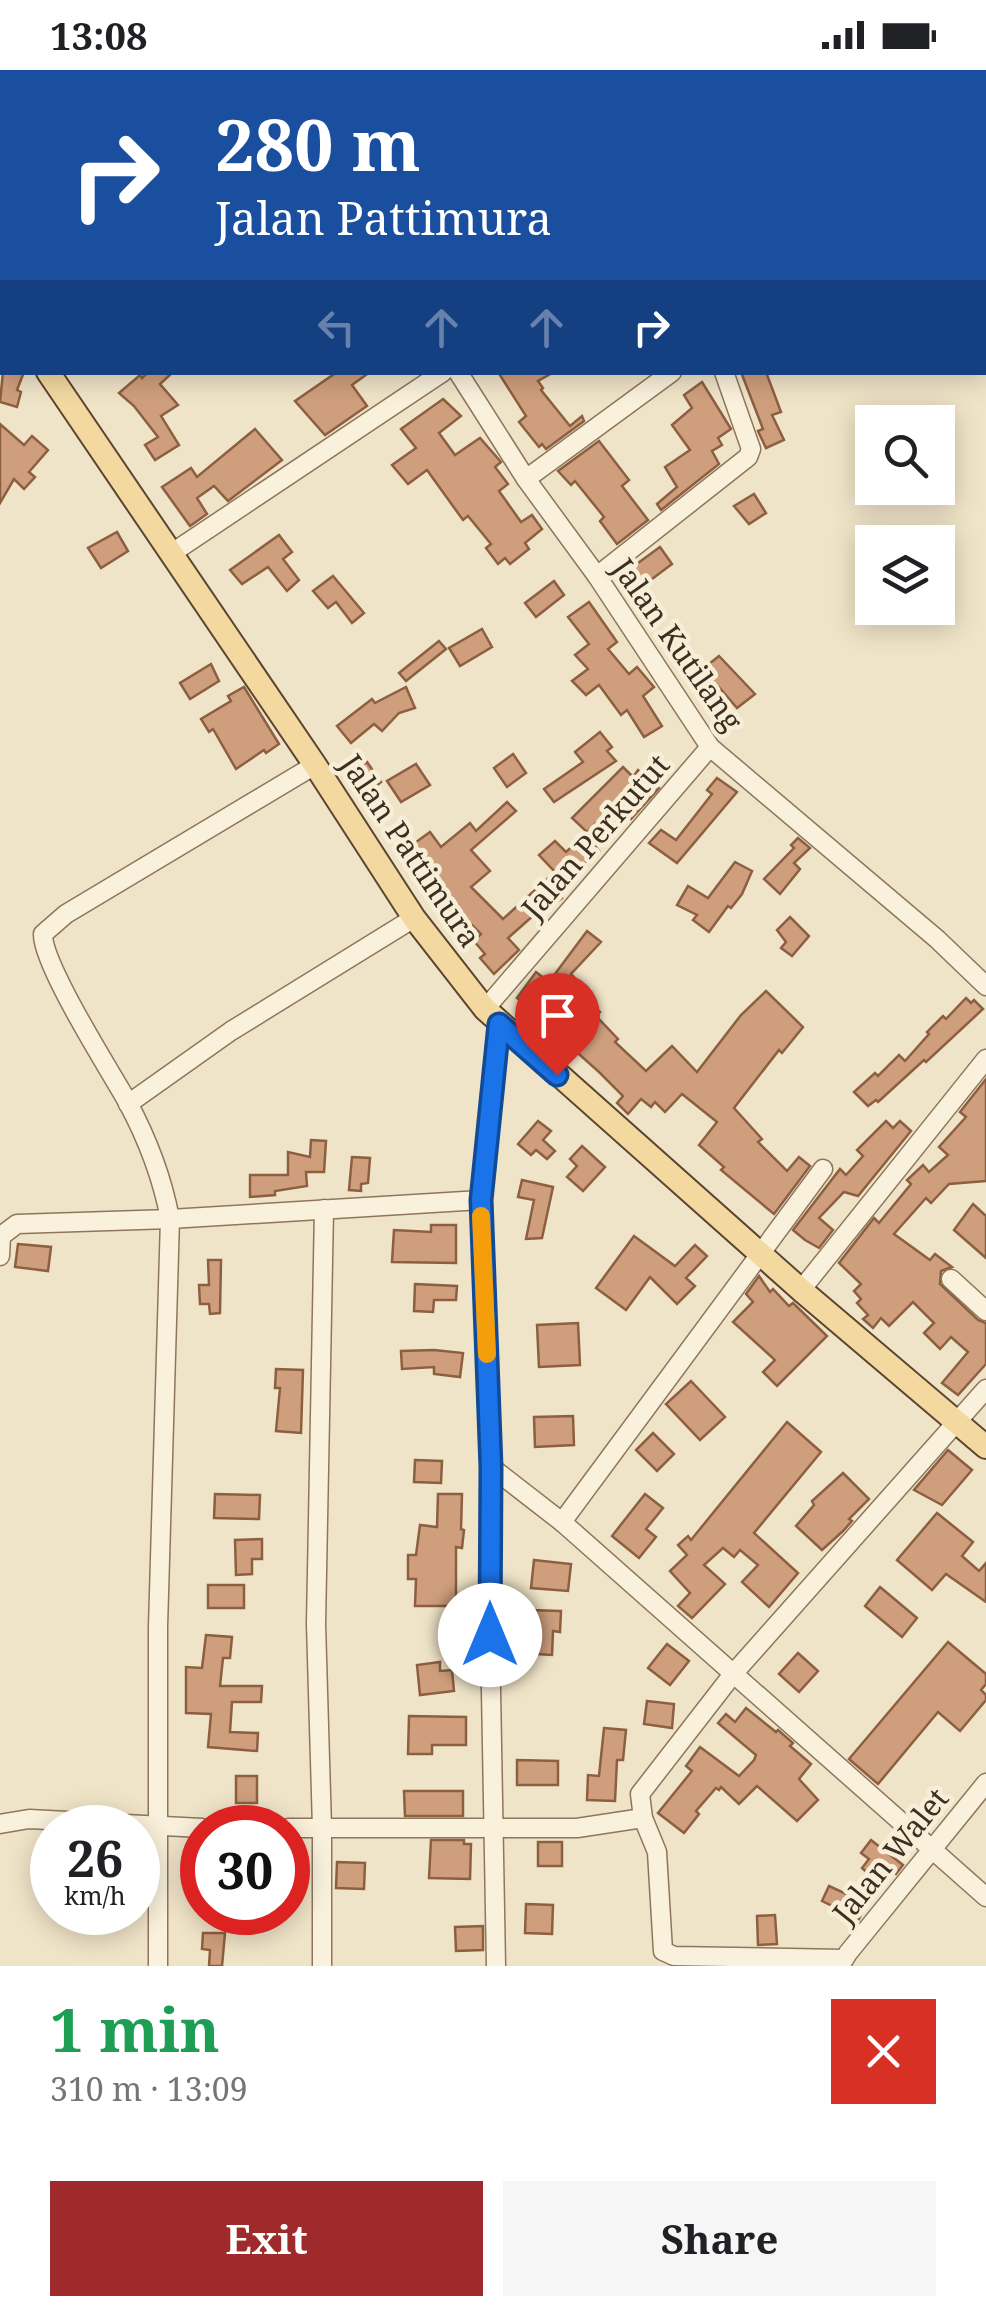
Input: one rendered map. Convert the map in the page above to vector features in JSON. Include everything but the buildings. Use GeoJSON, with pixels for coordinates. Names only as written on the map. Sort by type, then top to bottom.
{"type":"FeatureCollection","features":[{"type":"Feature","properties":{"kind":"main road","name":"Jalan Pattimura"},"geometry":{"type":"LineString","coordinates":[[50,375],[315,764],[414,918],[492,1017],[801,1290],[986,1447]]}},
{"type":"Feature","properties":{"kind":"street"},"geometry":{"type":"LineString","coordinates":[[172,552],[438,375]]}},
{"type":"Feature","properties":{"kind":"street","name":"Jalan Kutilang"},"geometry":{"type":"LineString","coordinates":[[460,375],[526,479],[710,747],[937,939],[986,986]]}},
{"type":"Feature","properties":{"kind":"street"},"geometry":{"type":"LineString","coordinates":[[526,479],[668,375]]}},
{"type":"Feature","properties":{"kind":"street"},"geometry":{"type":"LineString","coordinates":[[596,576],[748,457],[750,448],[725,375]]}},
{"type":"Feature","properties":{"kind":"street","name":"Jalan Perkutut"},"geometry":{"type":"LineString","coordinates":[[492,1017],[710,747]]}},
{"type":"Feature","properties":{"kind":"street"},"geometry":{"type":"LineString","coordinates":[[158,1805],[158,1627],[170,1219],[156,1159],[67,994],[43,944],[43,934],[66,914],[315,764]]}},
{"type":"Feature","properties":{"kind":"street"},"geometry":{"type":"LineString","coordinates":[[128,1104],[231,1032],[414,918]]}},
{"type":"Feature","properties":{"kind":"street"},"geometry":{"type":"LineString","coordinates":[[492,1017],[481,1200],[491,1467],[496,1966]]}},
{"type":"Feature","properties":{"kind":"street"},"geometry":{"type":"LineString","coordinates":[[801,1290],[986,1059]]}},
{"type":"Feature","properties":{"kind":"street"},"geometry":{"type":"LineString","coordinates":[[562,1522],[823,1169]]}},
{"type":"Feature","properties":{"kind":"street"},"geometry":{"type":"LineString","coordinates":[[0,1256],[1,1235],[17,1224],[481,1200]]}},
{"type":"Feature","properties":{"kind":"street"},"geometry":{"type":"LineString","coordinates":[[322,1966],[316,1624],[324,1210]]}},
{"type":"Feature","properties":{"kind":"street"},"geometry":{"type":"LineString","coordinates":[[951,1279],[986,1311]]}},
{"type":"Feature","properties":{"kind":"street"},"geometry":{"type":"LineString","coordinates":[[842,1963],[674,1956],[663,1951],[657,1852],[639,1800],[643,1788],[733,1674],[986,1389]]}},
{"type":"Feature","properties":{"kind":"street"},"geometry":{"type":"LineString","coordinates":[[491,1467],[562,1522],[986,1897]]}},
{"type":"Feature","properties":{"kind":"street","name":"Jalan Walet"},"geometry":{"type":"LineString","coordinates":[[842,1963],[986,1782]]}},
{"type":"Feature","properties":{"kind":"street"},"geometry":{"type":"LineString","coordinates":[[310,1828],[601,1826],[643,1818]]}},
{"type":"Feature","properties":{"kind":"street"},"geometry":{"type":"LineString","coordinates":[[0,1824],[30,1819]]}},
{"type":"Feature","properties":{"kind":"street"},"geometry":{"type":"LineString","coordinates":[[158,1935],[158,1966]]}},
{"type":"Feature","properties":{"kind":"slow traffic"},"geometry":{"type":"LineString","coordinates":[[481,1216],[487,1354]]}},
{"type":"Feature","properties":{"kind":"route"},"geometry":{"type":"LineString","coordinates":[[490,1635],[491,1467],[481,1200],[499,1024],[557,1075]]}}]}
